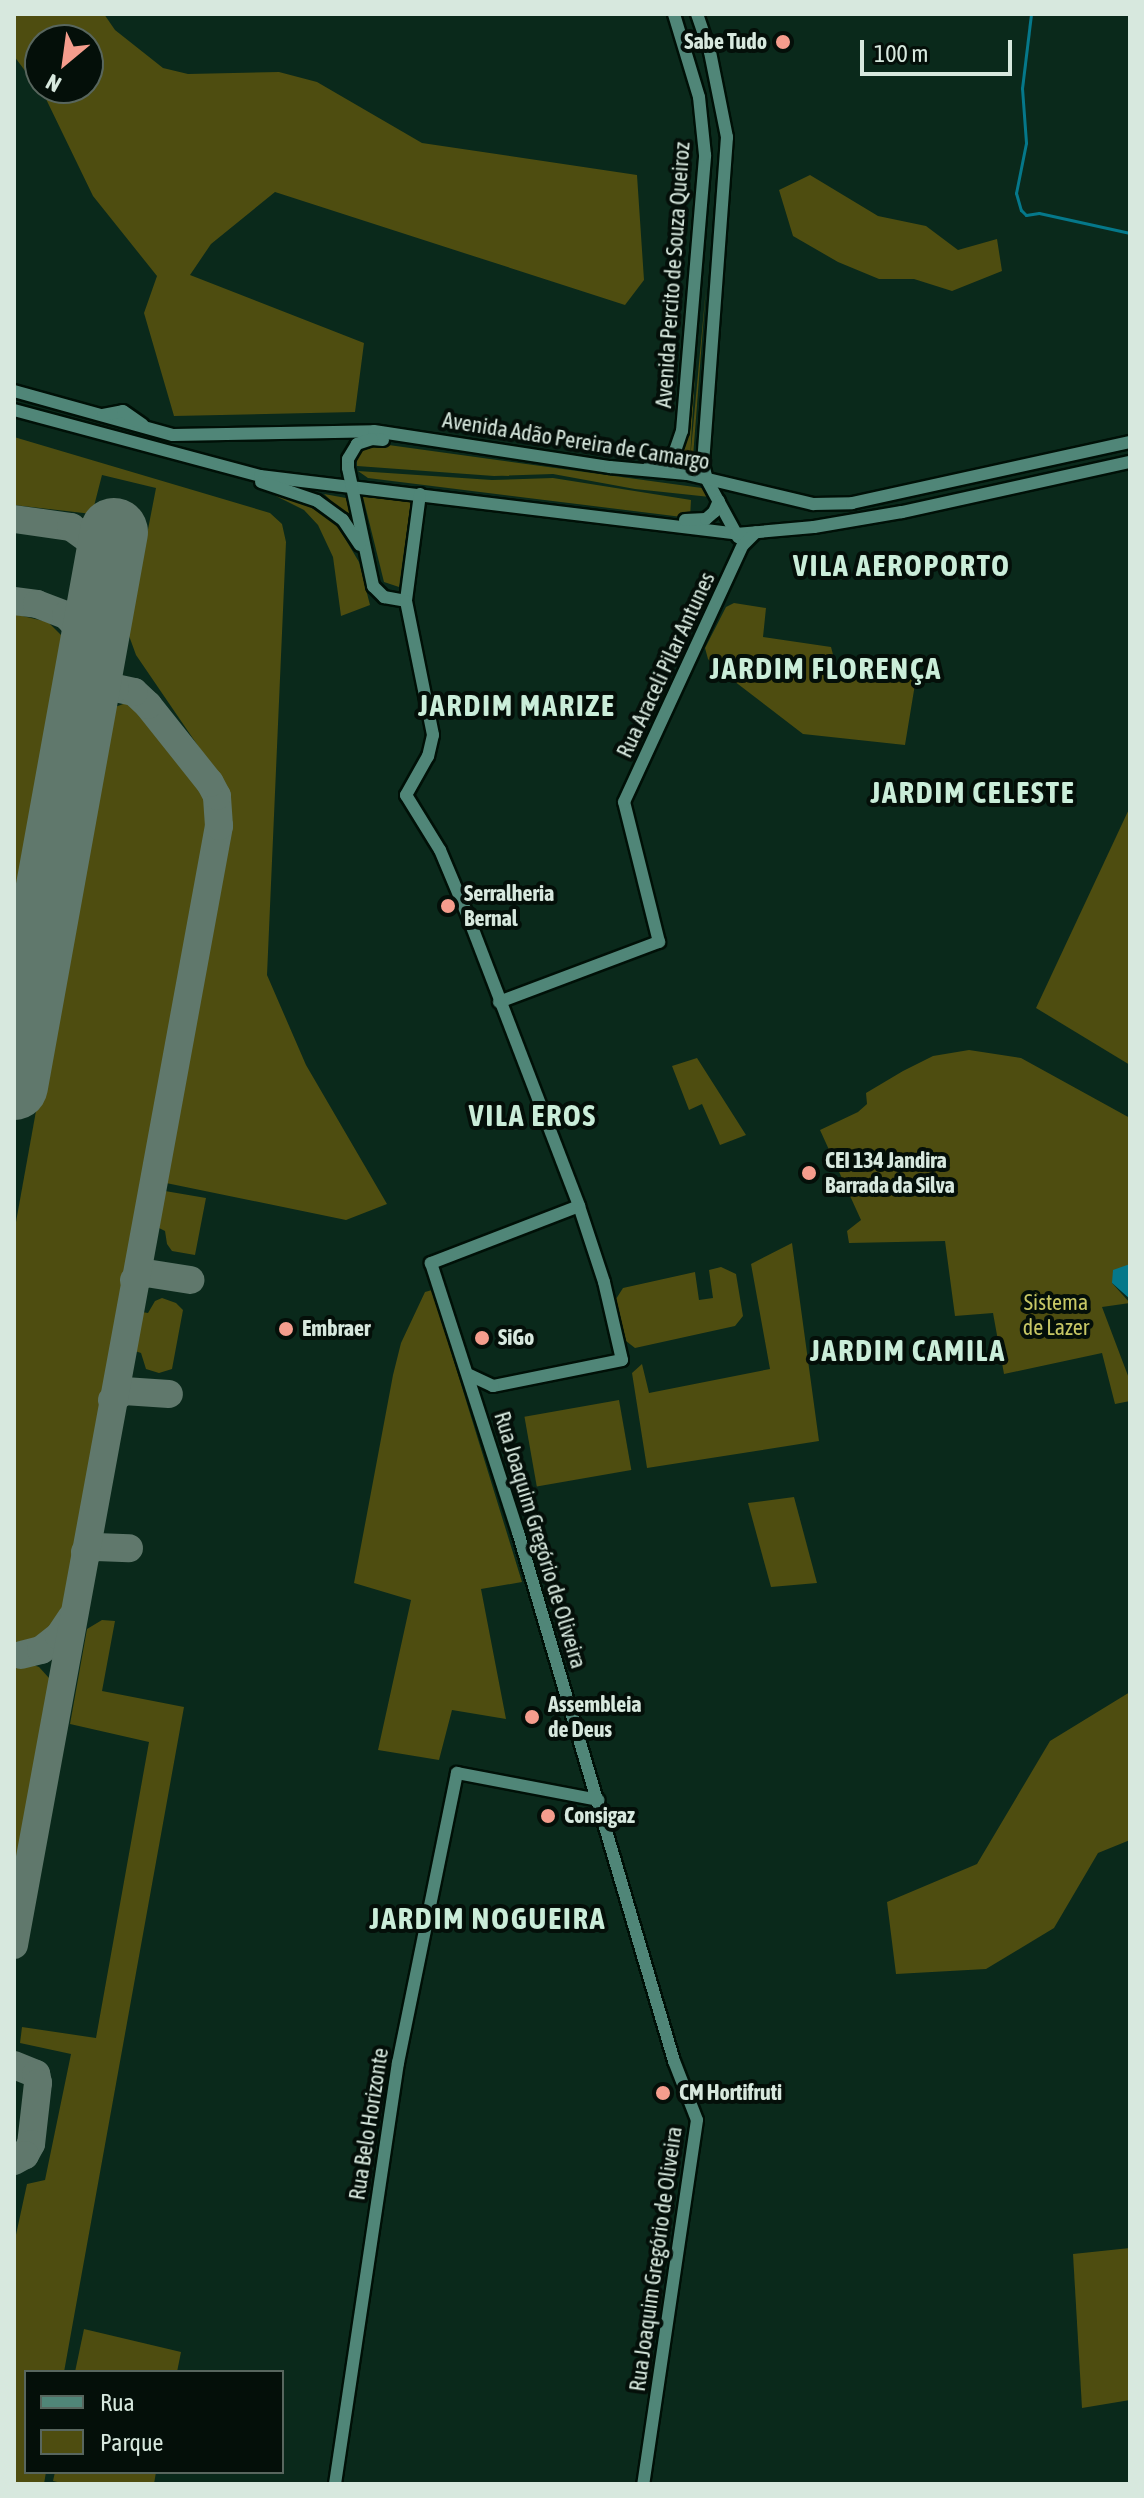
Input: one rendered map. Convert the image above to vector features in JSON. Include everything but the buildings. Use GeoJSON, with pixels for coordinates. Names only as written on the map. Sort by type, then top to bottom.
{"type":"FeatureCollection","features":[{"type":"Feature","properties":{"kind":"street","name":"Avenida Percito de Souza Queiroz"},"geometry":{"type":"LineString","coordinates":[[639,470],[666,460],[679,441],[701,221],[704,126],[692,67],[674,14]]}},
{"type":"Feature","properties":{"kind":"street","name":"Avenida Percito de Souza Queiroz"},"geometry":{"type":"LineString","coordinates":[[697,14],[710,52],[727,137],[702,453],[707,480],[719,501]]}},
{"type":"Feature","properties":{"kind":"street","name":"Avenida Adão Pereira de Camargo"},"geometry":{"type":"LineString","coordinates":[[14,391],[173,435],[374,431],[639,470],[687,474],[813,504],[843,504],[1130,442]]}},
{"type":"Feature","properties":{"kind":"street"},"geometry":{"type":"LineString","coordinates":[[14,410],[224,469],[317,501],[343,520],[366,554]]}},
{"type":"Feature","properties":{"kind":"street"},"geometry":{"type":"LineString","coordinates":[[406,601],[384,597],[373,586],[348,468],[352,450],[357,444],[372,439],[467,450],[502,450]]}},
{"type":"Feature","properties":{"kind":"street"},"geometry":{"type":"LineString","coordinates":[[702,453],[712,471],[730,486]]}},
{"type":"Feature","properties":{"kind":"street"},"geometry":{"type":"LineString","coordinates":[[224,469],[284,480],[446,497],[739,539],[758,531],[814,527],[902,512],[1130,462]]}},
{"type":"Feature","properties":{"kind":"street"},"geometry":{"type":"LineString","coordinates":[[348,468],[360,481],[378,489]]}},
{"type":"Feature","properties":{"kind":"street"},"geometry":{"type":"LineString","coordinates":[[420,494],[406,601],[433,735],[428,756],[406,795],[440,850],[499,1002],[573,1209],[583,1220],[604,1282],[622,1360],[493,1386],[484,1395],[480,1411]]}},
{"type":"Feature","properties":{"kind":"street"},"geometry":{"type":"LineString","coordinates":[[446,497],[500,497],[698,521],[710,516],[719,501]]}},
{"type":"Feature","properties":{"kind":"street"},"geometry":{"type":"LineString","coordinates":[[719,501],[739,539]]}},
{"type":"Feature","properties":{"kind":"street","name":"Rua Araceli Pilar Antunes"},"geometry":{"type":"LineString","coordinates":[[499,1002],[659,942],[624,802],[739,539]]}},
{"type":"Feature","properties":{"kind":"street"},"geometry":{"type":"LineString","coordinates":[[384,597],[397,595],[409,582]]}},
{"type":"Feature","properties":{"kind":"street","name":"Rua Joaquim Gregório de Oliveira"},"geometry":{"type":"LineString","coordinates":[[573,1209],[431,1263],[469,1375],[674,2061],[697,2128],[643,2484]]}},
{"type":"Feature","properties":{"kind":"street"},"geometry":{"type":"LineString","coordinates":[[469,1375],[493,1386]]}},
{"type":"Feature","properties":{"kind":"street","name":"Rua Belo Horizonte"},"geometry":{"type":"LineString","coordinates":[[335,2484],[400,2051],[457,1773],[598,1800]]}},
{"type":"Feature","properties":{"kind":"green space"},"geometry":{"type":"Polygon","coordinates":[[[14,14],[104,14],[115,30],[163,68],[188,74],[279,72],[317,82],[422,143],[637,175],[644,280],[625,305],[275,192],[211,244],[190,275],[364,343],[355,412],[174,416],[144,313],[157,276],[93,196],[48,104],[104,104],[104,24],[24,24],[24,69],[14,56],[14,14]]]}},
{"type":"Feature","properties":{"kind":"green space"},"geometry":{"type":"Polygon","coordinates":[[[810,175],[878,216],[926,226],[958,250],[997,239],[1002,271],[952,291],[914,279],[879,279],[838,262],[793,236],[779,190],[810,175]]]}},
{"type":"Feature","properties":{"kind":"green space"},"geometry":{"type":"Polygon","coordinates":[[[700,288],[690,460],[706,288],[692,470],[670,467],[685,447],[688,436],[700,288]]]}},
{"type":"Feature","properties":{"kind":"green space"},"geometry":{"type":"Polygon","coordinates":[[[14,437],[270,513],[282,524],[286,542],[267,975],[306,1065],[387,1204],[346,1220],[166,1183],[231,824],[231,803],[222,781],[136,655],[128,633],[156,488],[102,475],[92,514],[14,505],[14,437]]]}},
{"type":"Feature","properties":{"kind":"green space"},"geometry":{"type":"Polygon","coordinates":[[[374,443],[702,488],[710,497],[635,489],[553,474],[494,476],[357,466],[357,453],[374,443]]]}},
{"type":"Feature","properties":{"kind":"green space"},"geometry":{"type":"Polygon","coordinates":[[[358,471],[492,480],[553,478],[691,500],[690,518],[368,478],[358,471]]]}},
{"type":"Feature","properties":{"kind":"green space"},"geometry":{"type":"Polygon","coordinates":[[[272,494],[313,507],[337,525],[359,562],[370,605],[341,616],[333,557],[318,525],[304,510],[272,494]]]}},
{"type":"Feature","properties":{"kind":"green space"},"geometry":{"type":"Polygon","coordinates":[[[324,494],[346,498],[354,521],[352,521],[324,494]]]}},
{"type":"Feature","properties":{"kind":"green space"},"geometry":{"type":"Polygon","coordinates":[[[363,497],[411,501],[399,587],[384,582],[363,497]]]}},
{"type":"Feature","properties":{"kind":"green space"},"geometry":{"type":"Polygon","coordinates":[[[734,603],[766,608],[763,637],[831,647],[839,677],[917,672],[905,745],[803,734],[717,668],[708,659],[705,648],[726,607],[734,603]]]}},
{"type":"Feature","properties":{"kind":"green space"},"geometry":{"type":"Polygon","coordinates":[[[14,614],[48,622],[62,636],[71,654],[71,671],[14,985],[14,614]]]}},
{"type":"Feature","properties":{"kind":"green space"},"geometry":{"type":"Polygon","coordinates":[[[126,703],[137,704],[146,711],[205,796],[210,808],[209,822],[67,1602],[56,1626],[42,1636],[14,1643],[14,1233],[107,717],[115,707],[126,703]]]}},
{"type":"Feature","properties":{"kind":"green space"},"geometry":{"type":"Polygon","coordinates":[[[1130,807],[1130,1065],[1036,1008],[1130,807]]]}},
{"type":"Feature","properties":{"kind":"green space","name":"Sistema de Lazer"},"geometry":{"type":"Polygon","coordinates":[[[969,1050],[1021,1058],[1130,1118],[1130,1264],[1112,1283],[1130,1303],[1102,1307],[1130,1381],[1130,1401],[1115,1404],[1102,1353],[1004,1374],[993,1313],[955,1316],[945,1241],[849,1243],[847,1231],[861,1220],[820,1130],[858,1112],[867,1104],[866,1093],[903,1071],[933,1056],[969,1050]]]}},
{"type":"Feature","properties":{"kind":"green space"},"geometry":{"type":"Polygon","coordinates":[[[697,1058],[746,1135],[720,1145],[702,1104],[689,1110],[672,1066],[697,1058]]]}},
{"type":"Feature","properties":{"kind":"green space"},"geometry":{"type":"Polygon","coordinates":[[[165,1191],[206,1198],[195,1255],[172,1251],[167,1244],[165,1231],[159,1228],[165,1191]]]}},
{"type":"Feature","properties":{"kind":"green space"},"geometry":{"type":"Polygon","coordinates":[[[792,1243],[819,1441],[647,1468],[632,1373],[642,1364],[649,1393],[770,1369],[751,1264],[792,1243]]]}},
{"type":"Feature","properties":{"kind":"green space"},"geometry":{"type":"Polygon","coordinates":[[[721,1267],[736,1274],[743,1316],[735,1326],[635,1348],[626,1341],[616,1299],[623,1288],[695,1272],[699,1300],[713,1298],[709,1270],[721,1267]]]}},
{"type":"Feature","properties":{"kind":"green space"},"geometry":{"type":"Polygon","coordinates":[[[432,1290],[522,1582],[481,1589],[506,1719],[452,1710],[439,1760],[378,1750],[411,1600],[354,1583],[401,1343],[425,1292],[432,1290]]]}},
{"type":"Feature","properties":{"kind":"green space"},"geometry":{"type":"Polygon","coordinates":[[[162,1298],[176,1303],[183,1310],[172,1369],[159,1373],[146,1369],[141,1353],[135,1351],[142,1312],[148,1313],[155,1301],[162,1298]]]}},
{"type":"Feature","properties":{"kind":"green space"},"geometry":{"type":"Polygon","coordinates":[[[619,1400],[631,1470],[537,1487],[524,1417],[619,1400]]]}},
{"type":"Feature","properties":{"kind":"green space"},"geometry":{"type":"Polygon","coordinates":[[[794,1497],[817,1583],[771,1587],[748,1503],[794,1497]]]}},
{"type":"Feature","properties":{"kind":"green space"},"geometry":{"type":"Polygon","coordinates":[[[102,1620],[115,1621],[102,1691],[184,1707],[64,2370],[24,2370],[24,2474],[46,2474],[44,2484],[14,2484],[14,2244],[27,2184],[45,2180],[71,2054],[20,2043],[22,2027],[96,2038],[149,1742],[70,1724],[87,1629],[102,1620]]]}},
{"type":"Feature","properties":{"kind":"green space"},"geometry":{"type":"Polygon","coordinates":[[[25,1662],[39,1667],[49,1678],[52,1690],[14,1882],[14,1663],[25,1662]]]}},
{"type":"Feature","properties":{"kind":"green space"},"geometry":{"type":"Polygon","coordinates":[[[1130,1692],[1130,1840],[1098,1853],[1054,1928],[986,1969],[896,1974],[887,1902],[977,1864],[1050,1741],[1130,1692]]]}},
{"type":"Feature","properties":{"kind":"green space"},"geometry":{"type":"Polygon","coordinates":[[[1130,2248],[1130,2400],[1082,2408],[1073,2254],[1130,2248]]]}},
{"type":"Feature","properties":{"kind":"green space"},"geometry":{"type":"Polygon","coordinates":[[[84,2329],[181,2352],[177,2370],[75,2370],[84,2329]]]}},
{"type":"Feature","properties":{"kind":"green space"},"geometry":{"type":"Polygon","coordinates":[[[55,2474],[156,2474],[154,2484],[66,2484],[53,2481],[55,2474]]]}},
{"type":"Feature","properties":{"kind":"water"},"geometry":{"type":"Polygon","coordinates":[[[1130,1264],[1130,1299],[1112,1283],[1113,1270],[1130,1264]]]}},
{"type":"Feature","properties":{"kind":"waterway"},"geometry":{"type":"LineString","coordinates":[[1031,14],[1022,88],[1026,143],[1016,193],[1021,210],[1026,215],[1039,213],[1130,233]]}},
{"type":"Feature","properties":{"kind":"taxiway"},"geometry":{"type":"LineString","coordinates":[[14,519],[71,527],[99,547],[107,571]]}},
{"type":"Feature","properties":{"kind":"taxiway"},"geometry":{"type":"LineString","coordinates":[[14,601],[37,604],[66,615],[79,629],[90,663]]}},
{"type":"Feature","properties":{"kind":"taxiway"},"geometry":{"type":"LineString","coordinates":[[14,1945],[219,826],[217,796],[210,783],[148,705],[134,692],[115,688],[96,695],[81,712]]}},
{"type":"Feature","properties":{"kind":"taxiway"},"geometry":{"type":"LineString","coordinates":[[14,978],[25,971],[38,953]]}},
{"type":"Feature","properties":{"kind":"taxiway"},"geometry":{"type":"LineString","coordinates":[[14,999],[20,1006],[25,1026]]}},
{"type":"Feature","properties":{"kind":"taxiway"},"geometry":{"type":"LineString","coordinates":[[134,1280],[146,1273],[190,1280]]}},
{"type":"Feature","properties":{"kind":"taxiway"},"geometry":{"type":"LineString","coordinates":[[112,1400],[124,1391],[169,1394]]}},
{"type":"Feature","properties":{"kind":"taxiway"},"geometry":{"type":"LineString","coordinates":[[85,1552],[96,1547],[129,1548]]}},
{"type":"Feature","properties":{"kind":"taxiway"},"geometry":{"type":"LineString","coordinates":[[21,1655],[41,1650],[59,1636],[72,1617]]}},
{"type":"Feature","properties":{"kind":"taxiway"},"geometry":{"type":"LineString","coordinates":[[14,2065],[36,2074],[38,2083],[31,2144],[25,2155],[14,2161]]}},
{"type":"Feature","properties":{"kind":"runway"},"geometry":{"type":"LineString","coordinates":[[14,1086],[114,532]]}},
{"type":"Feature","properties":{"kind":"place","name":"Sabe Tudo"},"geometry":{"type":"Point","coordinates":[783,42]}},
{"type":"Feature","properties":{"kind":"place","name":"Serralheria Bernal"},"geometry":{"type":"Point","coordinates":[448,906]}},
{"type":"Feature","properties":{"kind":"place","name":"CEI 134 Jandira Barrada da Silva"},"geometry":{"type":"Point","coordinates":[809,1173]}},
{"type":"Feature","properties":{"kind":"place","name":"Embraer"},"geometry":{"type":"Point","coordinates":[286,1329]}},
{"type":"Feature","properties":{"kind":"place","name":"SiGo"},"geometry":{"type":"Point","coordinates":[482,1338]}},
{"type":"Feature","properties":{"kind":"place","name":"Assembleia de Deus"},"geometry":{"type":"Point","coordinates":[532,1717]}},
{"type":"Feature","properties":{"kind":"place","name":"Consigaz"},"geometry":{"type":"Point","coordinates":[548,1816]}},
{"type":"Feature","properties":{"kind":"place","name":"CM Hortifruti"},"geometry":{"type":"Point","coordinates":[663,2093]}},
{"type":"Feature","properties":{"kind":"district","name":"VILA AEROPORTO"},"geometry":{"type":"Point","coordinates":[902,565]}},
{"type":"Feature","properties":{"kind":"district","name":"JARDIM FLORENÇA"},"geometry":{"type":"Point","coordinates":[826,668]}},
{"type":"Feature","properties":{"kind":"district","name":"JARDIM MARIZE"},"geometry":{"type":"Point","coordinates":[517,705]}},
{"type":"Feature","properties":{"kind":"district","name":"JARDIM CELESTE"},"geometry":{"type":"Point","coordinates":[973,792]}},
{"type":"Feature","properties":{"kind":"district","name":"VILA EROS"},"geometry":{"type":"Point","coordinates":[533,1115]}},
{"type":"Feature","properties":{"kind":"district","name":"JARDIM CAMILA"},"geometry":{"type":"Point","coordinates":[908,1350]}},
{"type":"Feature","properties":{"kind":"district","name":"JARDIM NOGUEIRA"},"geometry":{"type":"Point","coordinates":[488,1918]}}]}
